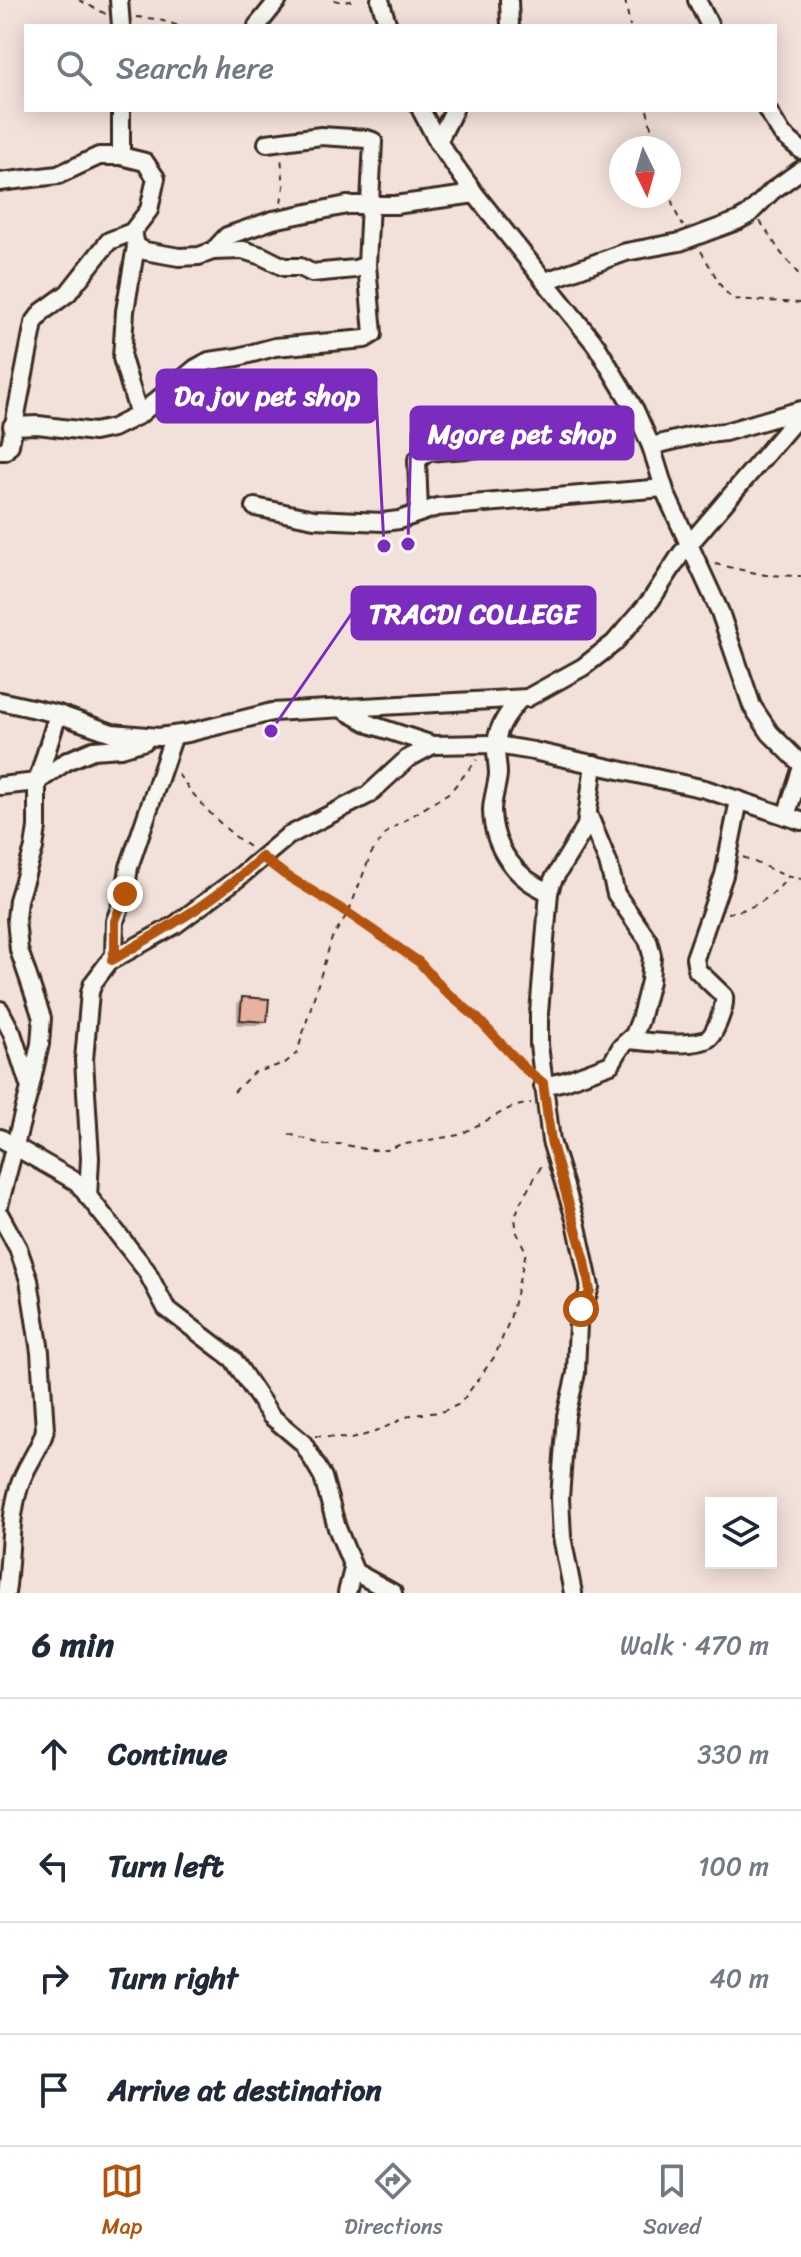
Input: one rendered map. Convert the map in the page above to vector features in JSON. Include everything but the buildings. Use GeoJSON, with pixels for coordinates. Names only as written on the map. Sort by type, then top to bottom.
{"type":"FeatureCollection","features":[{"type":"Feature","properties":{"kind":"street"},"geometry":{"type":"LineString","coordinates":[[119,0],[121,24]]}},
{"type":"Feature","properties":{"kind":"street"},"geometry":{"type":"LineString","coordinates":[[259,24],[278,0]]}},
{"type":"Feature","properties":{"kind":"street"},"geometry":{"type":"LineString","coordinates":[[380,0],[387,24]]}},
{"type":"Feature","properties":{"kind":"street"},"geometry":{"type":"LineString","coordinates":[[509,0],[510,24]]}},
{"type":"Feature","properties":{"kind":"street"},"geometry":{"type":"LineString","coordinates":[[697,0],[709,24]]}},
{"type":"Feature","properties":{"kind":"street"},"geometry":{"type":"LineString","coordinates":[[121,112],[121,156]]}},
{"type":"Feature","properties":{"kind":"street"},"geometry":{"type":"LineString","coordinates":[[342,708],[372,725],[433,745],[493,744],[594,764],[705,789],[794,819],[801,767],[755,713],[720,612],[664,488],[651,446],[635,410],[596,345],[475,194],[438,142],[422,112]]}},
{"type":"Feature","properties":{"kind":"street"},"geometry":{"type":"LineString","coordinates":[[438,142],[453,112]]}},
{"type":"Feature","properties":{"kind":"street"},"geometry":{"type":"LineString","coordinates":[[768,112],[782,134],[801,150]]}},
{"type":"Feature","properties":{"kind":"street"},"geometry":{"type":"LineString","coordinates":[[12,426],[38,425],[94,432],[113,428],[139,415],[209,361],[275,347],[365,339],[373,334],[367,265],[373,141],[321,136],[274,142]]}},
{"type":"Feature","properties":{"kind":"street"},"geometry":{"type":"LineString","coordinates":[[0,182],[58,175],[99,156],[121,156],[145,162],[156,178],[149,210],[134,239],[125,311],[122,358],[139,415]]}},
{"type":"Feature","properties":{"kind":"street"},"geometry":{"type":"LineString","coordinates":[[546,281],[626,252],[692,237],[737,221],[801,170]]}},
{"type":"Feature","properties":{"kind":"street"},"geometry":{"type":"LineString","coordinates":[[213,251],[227,236],[273,220],[347,205],[395,205],[475,194]]}},
{"type":"Feature","properties":{"kind":"street"},"geometry":{"type":"LineString","coordinates":[[134,239],[145,251],[179,257],[199,256],[213,251],[253,252],[284,267],[300,267],[314,273],[367,265]]}},
{"type":"Feature","properties":{"kind":"street"},"geometry":{"type":"LineString","coordinates":[[0,451],[5,451],[10,445],[29,342],[37,317],[68,293],[109,241],[134,239]]}},
{"type":"Feature","properties":{"kind":"street"},"geometry":{"type":"LineString","coordinates":[[651,446],[725,432],[801,412]]}},
{"type":"Feature","properties":{"kind":"street"},"geometry":{"type":"LineString","coordinates":[[0,786],[37,782],[67,761],[93,750],[121,748],[272,712],[519,700],[583,667],[609,649],[692,552],[801,412]]}},
{"type":"Feature","properties":{"kind":"street"},"geometry":{"type":"LineString","coordinates":[[419,512],[417,460],[421,455],[558,442]]}},
{"type":"Feature","properties":{"kind":"street"},"geometry":{"type":"LineString","coordinates":[[255,507],[314,519],[383,522],[455,505],[664,488]]}},
{"type":"Feature","properties":{"kind":"street"},"geometry":{"type":"LineString","coordinates":[[519,700],[505,718],[493,744],[498,771],[492,815],[512,869],[530,884],[549,892]]}},
{"type":"Feature","properties":{"kind":"street"},"geometry":{"type":"LineString","coordinates":[[0,701],[58,714],[112,733],[166,736]]}},
{"type":"Feature","properties":{"kind":"street"},"geometry":{"type":"LineString","coordinates":[[0,1202],[7,1142],[30,1088],[40,1044],[42,1018],[19,950],[16,919],[18,900],[34,848],[37,782],[58,714]]}},
{"type":"Feature","properties":{"kind":"street"},"geometry":{"type":"LineString","coordinates":[[112,960],[115,921],[125,894],[129,867],[166,757],[166,736]]}},
{"type":"Feature","properties":{"kind":"street"},"geometry":{"type":"LineString","coordinates":[[88,1197],[90,1158],[84,1060],[88,1005],[93,983],[112,960],[175,925],[231,884],[288,836],[368,795],[413,755],[433,745]]}},
{"type":"Feature","properties":{"kind":"street"},"geometry":{"type":"LineString","coordinates":[[573,1593],[562,1537],[560,1498],[566,1416],[576,1373],[576,1331],[590,1287],[576,1222],[551,1141],[543,1087],[539,1013],[549,892],[553,880],[582,836],[589,816],[594,764]]}},
{"type":"Feature","properties":{"kind":"street"},"geometry":{"type":"LineString","coordinates":[[630,1040],[660,1043],[704,1040],[711,1036],[725,999],[697,970],[695,958],[709,923],[739,800]]}},
{"type":"Feature","properties":{"kind":"street"},"geometry":{"type":"LineString","coordinates":[[543,1087],[607,1067],[630,1040],[640,1020],[650,981],[651,949],[616,894],[608,862],[589,816]]}},
{"type":"Feature","properties":{"kind":"street"},"geometry":{"type":"LineString","coordinates":[[0,1010],[12,1033],[30,1088]]}},
{"type":"Feature","properties":{"kind":"street"},"geometry":{"type":"LineString","coordinates":[[7,1142],[77,1182],[146,1270],[166,1308],[233,1359],[271,1416],[299,1438],[314,1458],[353,1569],[363,1579],[393,1593]]}},
{"type":"Feature","properties":{"kind":"street"},"geometry":{"type":"LineString","coordinates":[[0,1215],[18,1248],[29,1280],[40,1352],[45,1430],[20,1482],[6,1593]]}},
{"type":"Feature","properties":{"kind":"street"},"geometry":{"type":"LineString","coordinates":[[347,1593],[353,1569]]}},
{"type":"Feature","properties":{"kind":"path"},"geometry":{"type":"LineString","coordinates":[[334,0],[357,0]]}},
{"type":"Feature","properties":{"kind":"path"},"geometry":{"type":"LineString","coordinates":[[625,0],[630,24]]}},
{"type":"Feature","properties":{"kind":"path"},"geometry":{"type":"LineString","coordinates":[[647,112],[653,136]]}},
{"type":"Feature","properties":{"kind":"path"},"geometry":{"type":"LineString","coordinates":[[273,220],[280,207],[284,187],[274,142]]}},
{"type":"Feature","properties":{"kind":"path"},"geometry":{"type":"LineString","coordinates":[[675,208],[678,219],[732,299],[801,303]]}},
{"type":"Feature","properties":{"kind":"path"},"geometry":{"type":"LineString","coordinates":[[754,209],[775,245],[801,277]]}},
{"type":"Feature","properties":{"kind":"path"},"geometry":{"type":"LineString","coordinates":[[692,552],[744,572],[801,576]]}},
{"type":"Feature","properties":{"kind":"path"},"geometry":{"type":"LineString","coordinates":[[234,1092],[253,1073],[285,1063],[297,1053],[332,938],[348,913],[371,854],[388,831],[450,792],[493,744]]}},
{"type":"Feature","properties":{"kind":"path"},"geometry":{"type":"LineString","coordinates":[[166,757],[205,809],[234,837],[284,874],[419,962],[543,1087],[529,1104],[512,1107],[459,1135],[399,1145],[387,1150],[324,1145],[289,1134]]}},
{"type":"Feature","properties":{"kind":"path"},"geometry":{"type":"LineString","coordinates":[[728,851],[788,877],[801,879]]}},
{"type":"Feature","properties":{"kind":"path"},"geometry":{"type":"LineString","coordinates":[[709,923],[721,915],[756,905],[788,877]]}},
{"type":"Feature","properties":{"kind":"path"},"geometry":{"type":"LineString","coordinates":[[299,1438],[312,1435],[351,1439],[375,1432],[411,1415],[441,1412],[460,1404],[495,1356],[510,1319],[526,1252],[517,1233],[515,1218],[543,1163]]}},
{"type":"Feature","properties":{"kind":"place","name":"Mgore pet shop"},"geometry":{"type":"Point","coordinates":[408,544]}},
{"type":"Feature","properties":{"kind":"place","name":"Da jov pet shop"},"geometry":{"type":"Point","coordinates":[384,546]}},
{"type":"Feature","properties":{"kind":"place","name":"TRACDI COLLEGE"},"geometry":{"type":"Point","coordinates":[271,731]}},
{"type":"Feature","properties":{"kind":"route"},"geometry":{"type":"LineString","coordinates":[[125,894],[115,921],[112,960],[175,925],[224,890],[262,857],[419,962],[445,991],[543,1083],[551,1141],[585,1261],[590,1291],[581,1309]]}}]}
